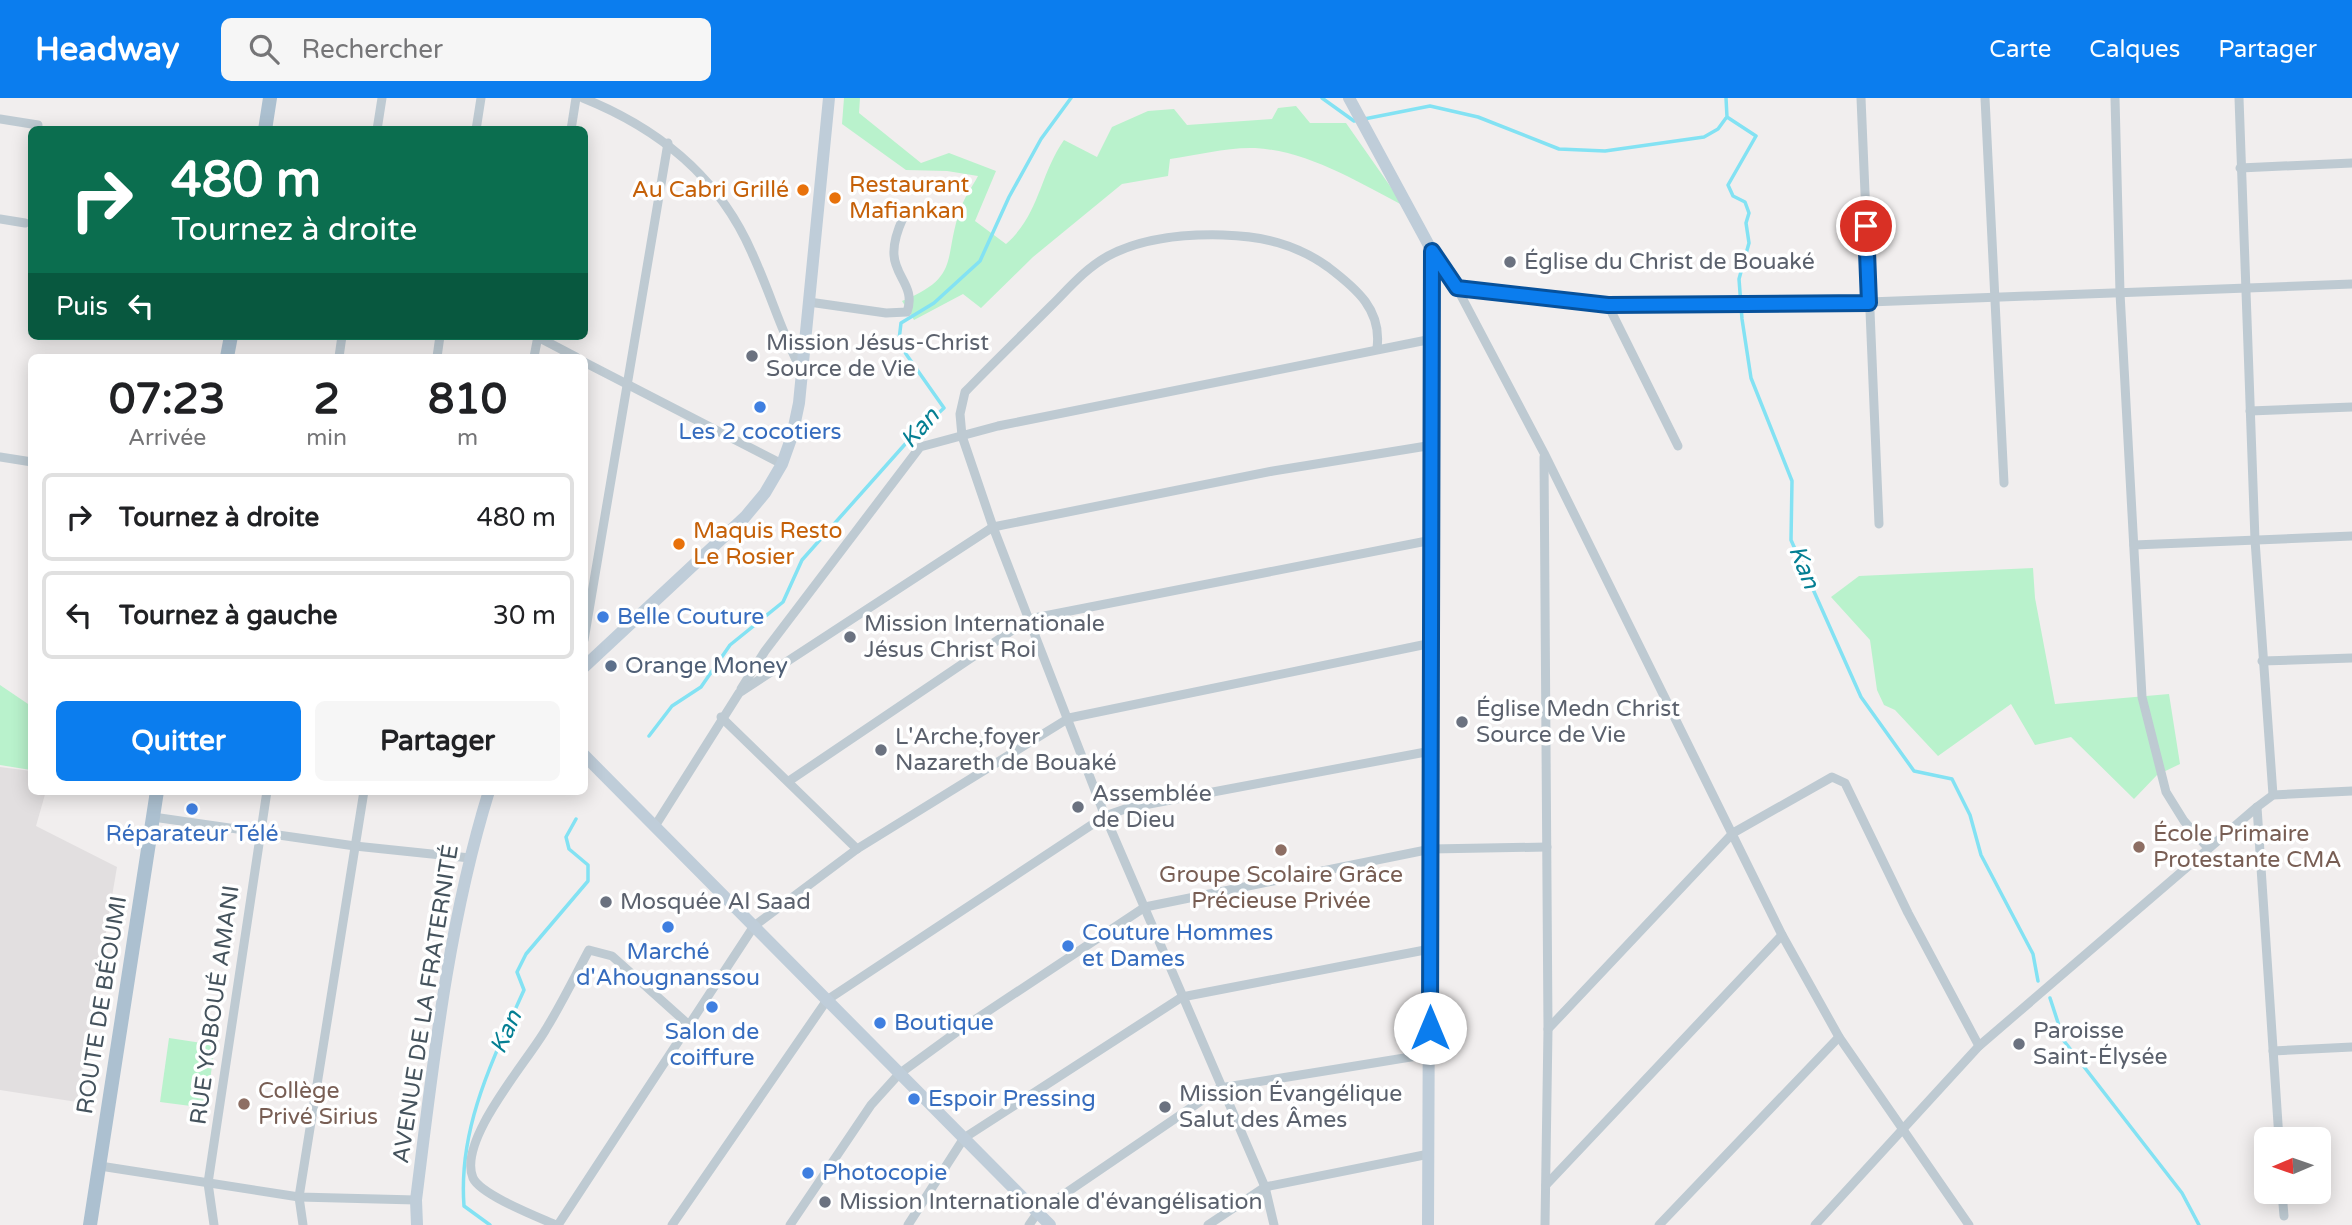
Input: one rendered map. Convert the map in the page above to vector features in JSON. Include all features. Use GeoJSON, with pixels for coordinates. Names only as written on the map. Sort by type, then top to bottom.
{"type":"FeatureCollection","features":[{"type":"Feature","properties":{"kind":"main road"},"geometry":{"type":"LineString","coordinates":[[266,126],[270,98]]}},
{"type":"Feature","properties":{"kind":"main road","name":"ROUTE DE BÉOUMI"},"geometry":{"type":"LineString","coordinates":[[90,1225],[156,795]]}},
{"type":"Feature","properties":{"kind":"street"},"geometry":{"type":"LineString","coordinates":[[378,126],[382,98]]}},
{"type":"Feature","properties":{"kind":"street"},"geometry":{"type":"LineString","coordinates":[[477,126],[481,98]]}},
{"type":"Feature","properties":{"kind":"street"},"geometry":{"type":"LineString","coordinates":[[572,126],[576,98]]}},
{"type":"Feature","properties":{"kind":"street"},"geometry":{"type":"LineString","coordinates":[[583,98],[644,127],[668,144],[713,185],[736,219],[802,372]]}},
{"type":"Feature","properties":{"kind":"street"},"geometry":{"type":"LineString","coordinates":[[588,663],[745,517],[765,493],[782,464],[792,436],[802,372],[829,98]]}},
{"type":"Feature","properties":{"kind":"street"},"geometry":{"type":"LineString","coordinates":[[1349,98],[1432,251],[1457,288],[1544,453],[1782,935],[1839,1037],[1969,1225]]}},
{"type":"Feature","properties":{"kind":"street"},"geometry":{"type":"LineString","coordinates":[[1861,98],[1879,524]]}},
{"type":"Feature","properties":{"kind":"street"},"geometry":{"type":"LineString","coordinates":[[1985,98],[2004,483]]}},
{"type":"Feature","properties":{"kind":"street"},"geometry":{"type":"LineString","coordinates":[[2115,98],[2120,293],[2142,697],[2157,765],[2166,792],[2183,821],[2208,848]]}},
{"type":"Feature","properties":{"kind":"street"},"geometry":{"type":"LineString","coordinates":[[2239,98],[2255,541],[2273,795]]}},
{"type":"Feature","properties":{"kind":"street"},"geometry":{"type":"LineString","coordinates":[[0,119],[38,125]]}},
{"type":"Feature","properties":{"kind":"street"},"geometry":{"type":"LineString","coordinates":[[588,615],[625,383],[668,144]]}},
{"type":"Feature","properties":{"kind":"street"},"geometry":{"type":"LineString","coordinates":[[2240,168],[2352,163]]}},
{"type":"Feature","properties":{"kind":"street"},"geometry":{"type":"LineString","coordinates":[[809,302],[886,313],[907,312],[911,301],[908,286],[893,257],[896,235],[903,218]]}},
{"type":"Feature","properties":{"kind":"street"},"geometry":{"type":"LineString","coordinates":[[0,219],[25,223]]}},
{"type":"Feature","properties":{"kind":"street"},"geometry":{"type":"LineString","coordinates":[[1274,1225],[1265,1187],[1105,816],[993,527],[962,436],[960,414],[965,392],[1082,275],[1107,257],[1161,240],[1195,234],[1245,236],[1282,243],[1310,254],[1340,276],[1372,308],[1379,330],[1377,348]]}},
{"type":"Feature","properties":{"kind":"street"},"geometry":{"type":"LineString","coordinates":[[1428,1225],[1432,251]]}},
{"type":"Feature","properties":{"kind":"street"},"geometry":{"type":"LineString","coordinates":[[1457,288],[1608,305],[1869,303],[2352,284]]}},
{"type":"Feature","properties":{"kind":"street"},"geometry":{"type":"LineString","coordinates":[[1608,305],[1678,446]]}},
{"type":"Feature","properties":{"kind":"street"},"geometry":{"type":"LineString","coordinates":[[655,826],[721,717],[765,651],[912,454],[920,447],[1377,348],[1432,339]]}},
{"type":"Feature","properties":{"kind":"street"},"geometry":{"type":"LineString","coordinates":[[544,340],[570,354]]}},
{"type":"Feature","properties":{"kind":"street"},"geometry":{"type":"LineString","coordinates":[[588,364],[782,464]]}},
{"type":"Feature","properties":{"kind":"street"},"geometry":{"type":"LineString","coordinates":[[2250,411],[2352,407]]}},
{"type":"Feature","properties":{"kind":"street"},"geometry":{"type":"LineString","coordinates":[[739,693],[993,527],[1273,471],[1433,444]]}},
{"type":"Feature","properties":{"kind":"street"},"geometry":{"type":"LineString","coordinates":[[1544,453],[1548,1029],[1545,1225]]}},
{"type":"Feature","properties":{"kind":"street"},"geometry":{"type":"LineString","coordinates":[[0,457],[28,461]]}},
{"type":"Feature","properties":{"kind":"street"},"geometry":{"type":"LineString","coordinates":[[2134,545],[2352,536]]}},
{"type":"Feature","properties":{"kind":"street"},"geometry":{"type":"LineString","coordinates":[[789,781],[1029,619],[1432,540]]}},
{"type":"Feature","properties":{"kind":"street"},"geometry":{"type":"LineString","coordinates":[[689,1025],[612,956],[589,950],[546,1030],[494,1104],[482,1127],[471,1164],[472,1177],[484,1189],[557,1225],[689,1025],[754,926],[857,849],[1069,718],[1432,643]]}},
{"type":"Feature","properties":{"kind":"street"},"geometry":{"type":"LineString","coordinates":[[2262,662],[2352,657]]}},
{"type":"Feature","properties":{"kind":"street"},"geometry":{"type":"LineString","coordinates":[[721,717],[857,849]]}},
{"type":"Feature","properties":{"kind":"street"},"geometry":{"type":"LineString","coordinates":[[672,1225],[827,1000],[1105,816],[1128,808],[1431,751]]}},
{"type":"Feature","properties":{"kind":"street"},"geometry":{"type":"LineString","coordinates":[[588,759],[1050,1225]]}},
{"type":"Feature","properties":{"kind":"street"},"geometry":{"type":"LineString","coordinates":[[1548,1029],[1733,833],[1832,777],[1844,783],[1908,913],[1979,1046]]}},
{"type":"Feature","properties":{"kind":"street"},"geometry":{"type":"LineString","coordinates":[[1815,1225],[1979,1046],[2257,807],[2273,795],[2352,791]]}},
{"type":"Feature","properties":{"kind":"street","name":"RUE YOBOUÉ AMANI"},"geometry":{"type":"LineString","coordinates":[[214,1225],[208,1183],[266,795]]}},
{"type":"Feature","properties":{"kind":"street"},"geometry":{"type":"LineString","coordinates":[[303,1225],[299,1197],[363,795]]}},
{"type":"Feature","properties":{"kind":"street","name":"AVENUE DE LA FRATERNITÉ"},"geometry":{"type":"LineString","coordinates":[[417,1225],[416,1200],[436,1056],[470,858],[488,795]]}},
{"type":"Feature","properties":{"kind":"street"},"geometry":{"type":"LineString","coordinates":[[2257,807],[2278,1127]]}},
{"type":"Feature","properties":{"kind":"street"},"geometry":{"type":"LineString","coordinates":[[153,817],[355,846],[470,858]]}},
{"type":"Feature","properties":{"kind":"street"},"geometry":{"type":"LineString","coordinates":[[790,1225],[871,1105],[899,1074],[958,1031],[1145,907],[1431,849],[1547,847]]}},
{"type":"Feature","properties":{"kind":"street"},"geometry":{"type":"LineString","coordinates":[[1546,1185],[1782,935]]}},
{"type":"Feature","properties":{"kind":"street"},"geometry":{"type":"LineString","coordinates":[[908,1225],[964,1138],[1182,997],[1430,949]]}},
{"type":"Feature","properties":{"kind":"street"},"geometry":{"type":"LineString","coordinates":[[1659,1225],[1839,1037]]}},
{"type":"Feature","properties":{"kind":"street"},"geometry":{"type":"LineString","coordinates":[[2273,1051],[2352,1047]]}},
{"type":"Feature","properties":{"kind":"street"},"geometry":{"type":"LineString","coordinates":[[1029,1225],[1038,1212],[1220,1087],[1429,1054]]}},
{"type":"Feature","properties":{"kind":"street"},"geometry":{"type":"LineString","coordinates":[[1208,1225],[1265,1187],[1429,1154]]}},
{"type":"Feature","properties":{"kind":"street"},"geometry":{"type":"LineString","coordinates":[[100,1166],[299,1197],[416,1200]]}},
{"type":"Feature","properties":{"kind":"street"},"geometry":{"type":"LineString","coordinates":[[2283,1204],[2284,1216]]}},
{"type":"Feature","properties":{"kind":"shaded area"},"geometry":{"type":"Polygon","coordinates":[[[0,767],[28,771],[28,795],[45,795],[36,826],[117,867],[77,1102],[0,1090],[0,767]]]}},
{"type":"Feature","properties":{"kind":"green space"},"geometry":{"type":"Polygon","coordinates":[[[844,98],[860,98],[859,113],[921,163],[949,153],[996,171],[975,221],[1006,244],[1026,220],[1064,140],[1097,157],[1112,127],[1148,111],[1174,109],[1187,125],[1272,119],[1278,108],[1296,106],[1310,123],[1346,123],[1404,206],[1332,169],[1275,150],[1234,149],[1170,159],[1168,176],[1122,184],[1033,257],[981,308],[963,294],[914,320],[902,301],[934,284],[942,275],[947,265],[960,210],[978,176],[947,171],[906,170],[842,124],[844,98]]]}},
{"type":"Feature","properties":{"kind":"green space"},"geometry":{"type":"Polygon","coordinates":[[[2033,568],[2035,598],[2055,704],[2169,694],[2180,764],[2157,775],[2134,799],[2071,737],[2035,745],[2011,704],[1938,756],[1895,710],[1884,705],[1877,690],[1870,640],[1831,597],[1859,576],[2033,568]]]}},
{"type":"Feature","properties":{"kind":"green space"},"geometry":{"type":"Polygon","coordinates":[[[0,685],[28,704],[28,770],[0,765],[0,685]]]}},
{"type":"Feature","properties":{"kind":"green space"},"geometry":{"type":"Polygon","coordinates":[[[169,1038],[215,1045],[206,1108],[160,1102],[169,1038]]]}},
{"type":"Feature","properties":{"kind":"waterway","name":"Kan"},"geometry":{"type":"LineString","coordinates":[[649,736],[672,706],[701,687],[730,645],[783,602],[802,560],[907,442],[944,408],[906,354],[899,340],[901,323],[934,303],[980,261],[1009,197],[1041,139],[1071,98]]}},
{"type":"Feature","properties":{"kind":"waterway","name":"Kan"},"geometry":{"type":"LineString","coordinates":[[1322,98],[1354,121],[1430,106],[1478,117],[1559,149],[1605,151],[1704,137],[1718,129],[1726,118]]}},
{"type":"Feature","properties":{"kind":"waterway","name":"Kan"},"geometry":{"type":"LineString","coordinates":[[1726,98],[1727,117],[1756,136],[1728,185],[1733,196],[1745,202],[1749,213],[1746,223],[1749,243],[1739,279],[1742,319],[1751,378],[1792,481],[1791,540],[1861,697],[1914,771],[1952,779],[1970,815],[1981,855],[2033,954],[2038,981]]}},
{"type":"Feature","properties":{"kind":"waterway","name":"Kan"},"geometry":{"type":"LineString","coordinates":[[490,1225],[464,1206],[466,1149],[480,1095],[524,990],[517,972],[526,954],[588,881],[588,865],[569,849],[566,837],[576,819]]}},
{"type":"Feature","properties":{"kind":"waterway"},"geometry":{"type":"LineString","coordinates":[[2050,998],[2064,1041],[2182,1193],[2199,1225]]}},
{"type":"Feature","properties":{"kind":"place","name":"Au Cabri Grillé"},"geometry":{"type":"Point","coordinates":[803,190]}},
{"type":"Feature","properties":{"kind":"place","name":"Restaurant Mafiankan"},"geometry":{"type":"Point","coordinates":[835,198]}},
{"type":"Feature","properties":{"kind":"place","name":"Église du Christ de Bouaké"},"geometry":{"type":"Point","coordinates":[1510,262]}},
{"type":"Feature","properties":{"kind":"place","name":"Mission Jésus-Christ Source de Vie"},"geometry":{"type":"Point","coordinates":[752,356]}},
{"type":"Feature","properties":{"kind":"place","name":"Les 2 cocotiers"},"geometry":{"type":"Point","coordinates":[760,407]}},
{"type":"Feature","properties":{"kind":"place","name":"Maquis Resto Le Rosier"},"geometry":{"type":"Point","coordinates":[679,544]}},
{"type":"Feature","properties":{"kind":"place","name":"Belle Couture"},"geometry":{"type":"Point","coordinates":[603,617]}},
{"type":"Feature","properties":{"kind":"place","name":"Mission Internationale Jésus Christ Roi"},"geometry":{"type":"Point","coordinates":[850,637]}},
{"type":"Feature","properties":{"kind":"place","name":"Orange Money"},"geometry":{"type":"Point","coordinates":[611,666]}},
{"type":"Feature","properties":{"kind":"place","name":"Église Medn Christ Source de Vie"},"geometry":{"type":"Point","coordinates":[1462,722]}},
{"type":"Feature","properties":{"kind":"place","name":"L'Arche,foyer Nazareth de Bouaké"},"geometry":{"type":"Point","coordinates":[881,750]}},
{"type":"Feature","properties":{"kind":"place","name":"Assemblée de Dieu"},"geometry":{"type":"Point","coordinates":[1078,807]}},
{"type":"Feature","properties":{"kind":"place","name":"Réparateur Télé"},"geometry":{"type":"Point","coordinates":[192,809]}},
{"type":"Feature","properties":{"kind":"place","name":"École Primaire Protestante CMA"},"geometry":{"type":"Point","coordinates":[2139,847]}},
{"type":"Feature","properties":{"kind":"place","name":"Groupe Scolaire Grâce Précieuse Privée"},"geometry":{"type":"Point","coordinates":[1281,850]}},
{"type":"Feature","properties":{"kind":"place","name":"Mosquée Al Saad"},"geometry":{"type":"Point","coordinates":[606,902]}},
{"type":"Feature","properties":{"kind":"place","name":"Marché d'Ahougnanssou"},"geometry":{"type":"Point","coordinates":[668,927]}},
{"type":"Feature","properties":{"kind":"place","name":"Couture Hommes et Dames"},"geometry":{"type":"Point","coordinates":[1068,946]}},
{"type":"Feature","properties":{"kind":"place","name":"Salon de coiffure"},"geometry":{"type":"Point","coordinates":[712,1007]}},
{"type":"Feature","properties":{"kind":"place","name":"Boutique"},"geometry":{"type":"Point","coordinates":[880,1023]}},
{"type":"Feature","properties":{"kind":"place","name":"Paroisse Saint-Élysée"},"geometry":{"type":"Point","coordinates":[2019,1044]}},
{"type":"Feature","properties":{"kind":"place","name":"Espoir Pressing"},"geometry":{"type":"Point","coordinates":[914,1099]}},
{"type":"Feature","properties":{"kind":"place","name":"Collège Privé Sirius"},"geometry":{"type":"Point","coordinates":[244,1104]}},
{"type":"Feature","properties":{"kind":"place","name":"Mission Évangélique Salut des Âmes"},"geometry":{"type":"Point","coordinates":[1165,1107]}},
{"type":"Feature","properties":{"kind":"place","name":"Photocopie"},"geometry":{"type":"Point","coordinates":[808,1173]}},
{"type":"Feature","properties":{"kind":"place","name":"Mission Internationale d'évangélisation"},"geometry":{"type":"Point","coordinates":[825,1202]}},
{"type":"Feature","properties":{"kind":"route"},"geometry":{"type":"LineString","coordinates":[[1430,1028],[1432,251],[1457,288],[1608,305],[1869,303],[1866,226]]}}]}
